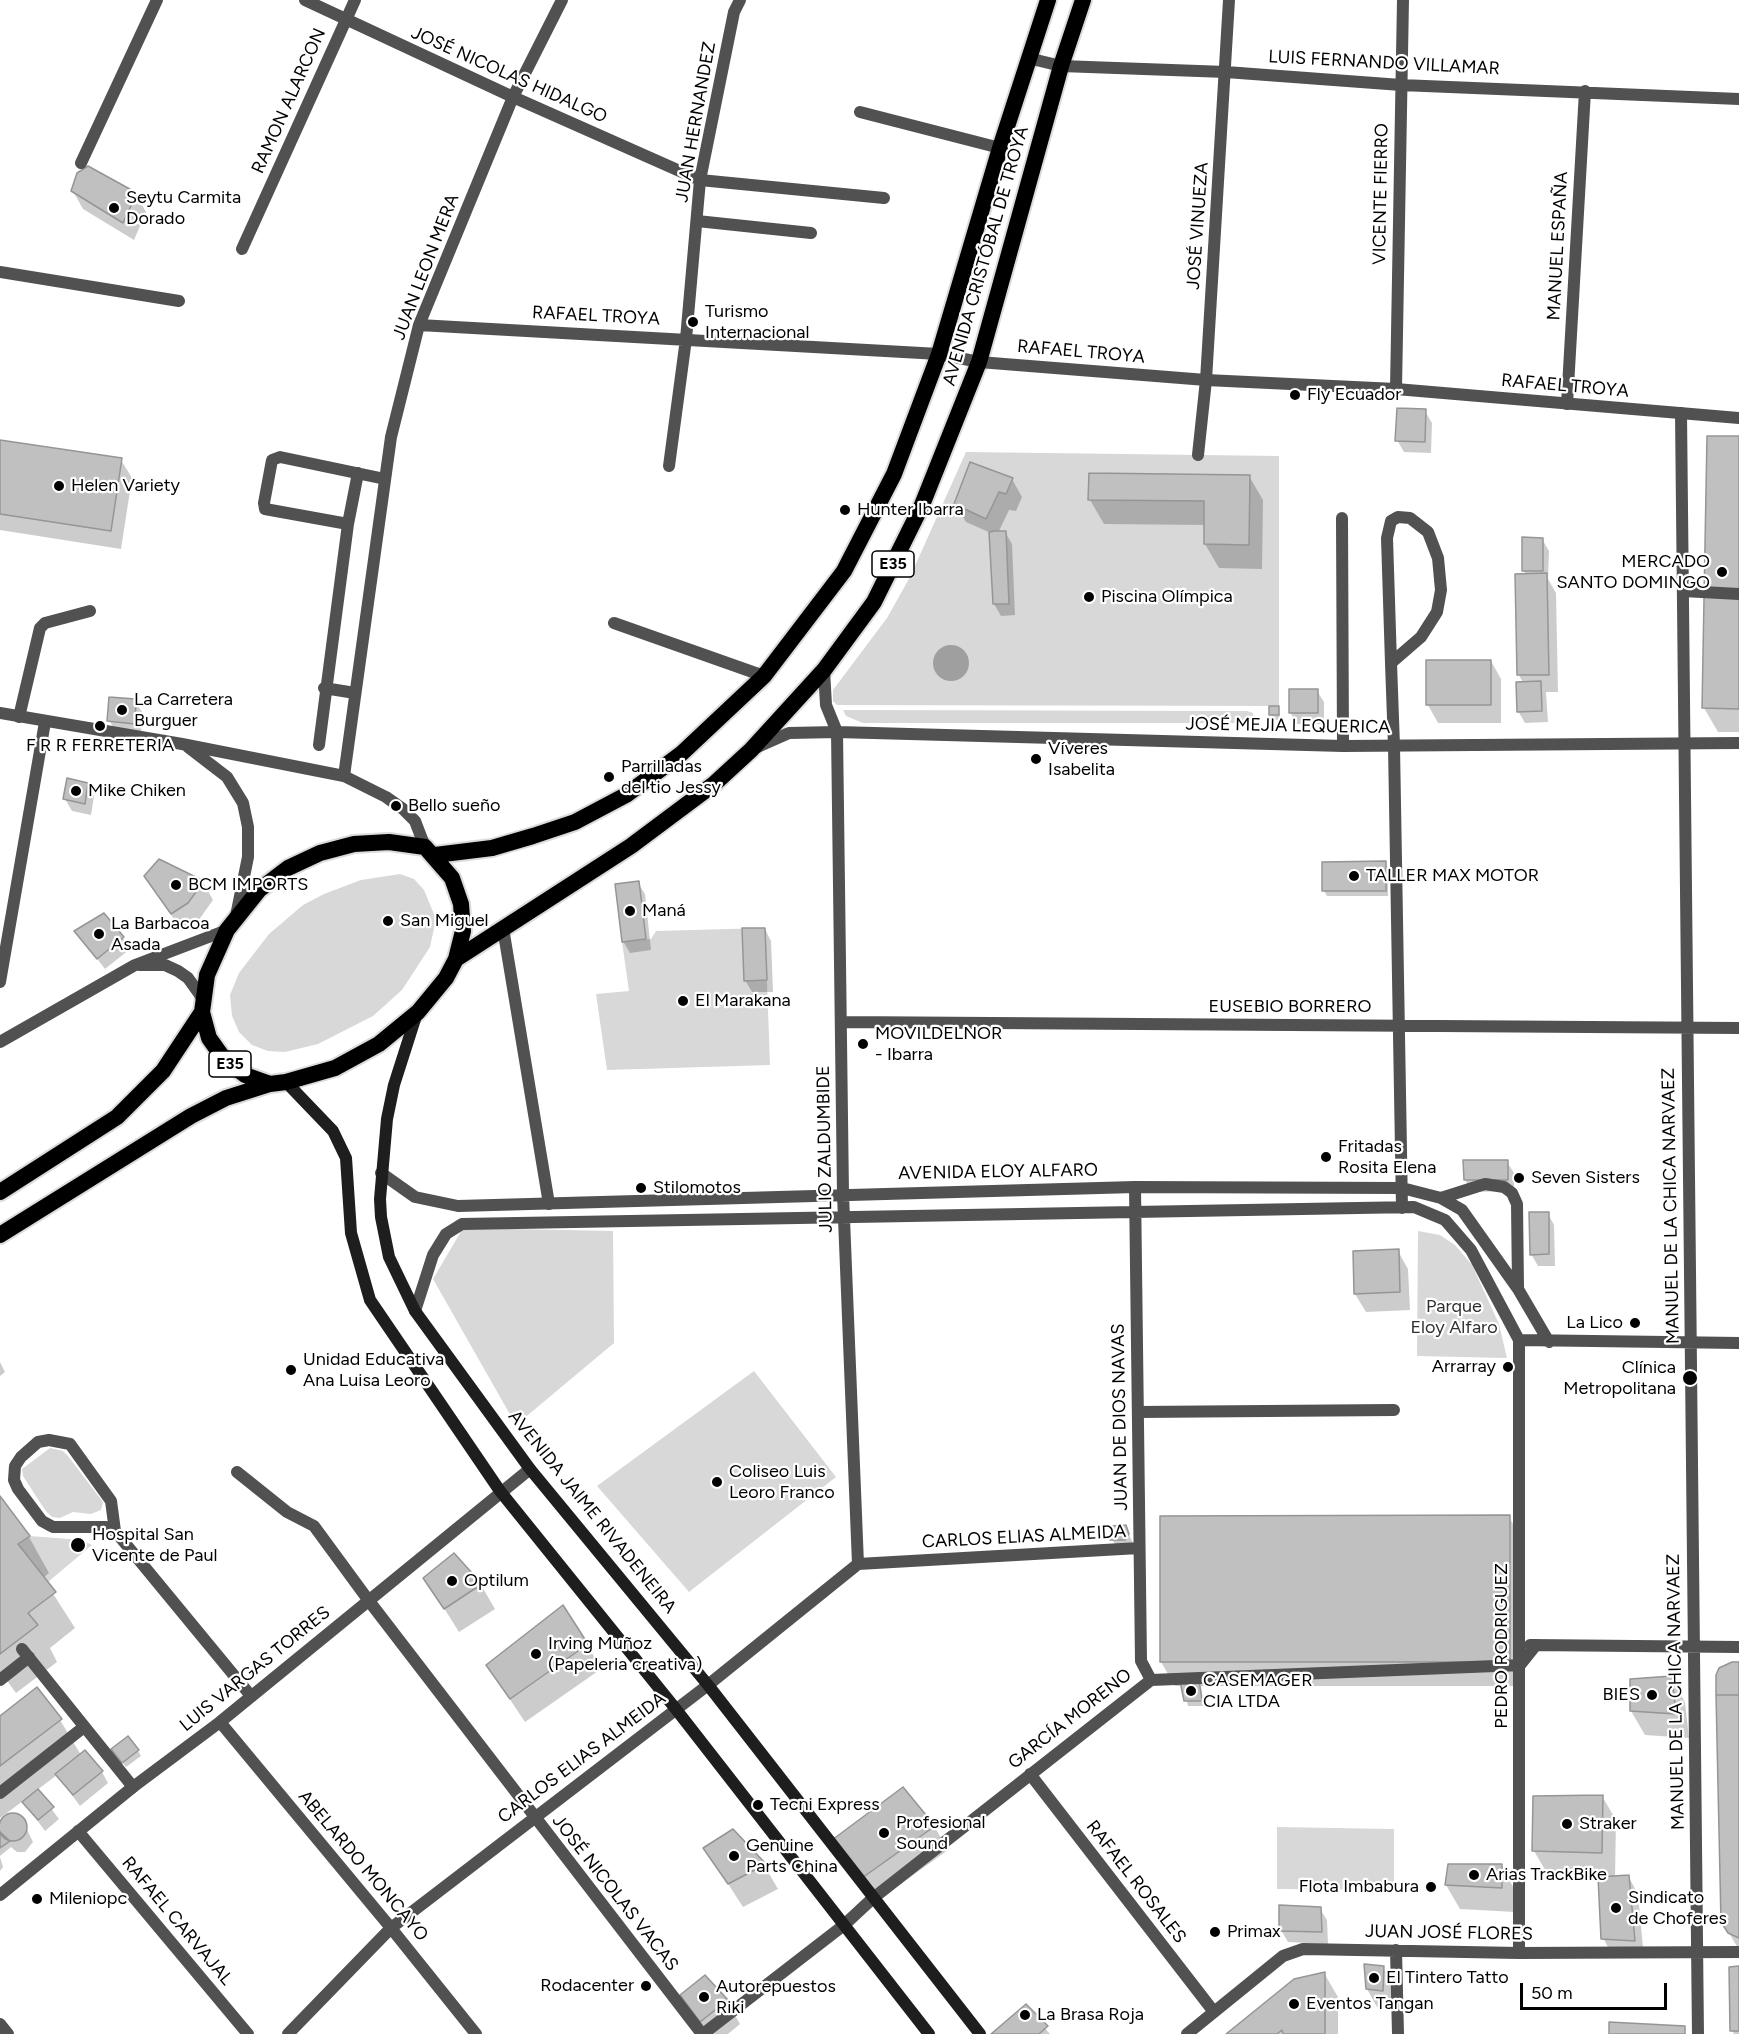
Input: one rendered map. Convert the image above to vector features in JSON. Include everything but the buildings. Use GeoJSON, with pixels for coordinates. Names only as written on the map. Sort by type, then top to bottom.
{"type":"FeatureCollection","features":[{"type":"Feature","properties":{"kind":"highway","name":"AVENIDA CRISTÓBAL DE TROYA"},"geometry":{"type":"LineString","coordinates":[[430,851],[492,848],[575,822],[626,795],[681,754],[764,676],[844,571],[894,474],[939,354],[1000,148],[1048,0]]}},
{"type":"Feature","properties":{"kind":"highway","name":"AVENIDA CRISTÓBAL DE TROYA"},"geometry":{"type":"LineString","coordinates":[[456,959],[631,846],[714,784],[751,750],[824,670],[874,602],[922,505],[980,362],[1061,66],[1083,0]]}},
{"type":"Feature","properties":{"kind":"highway","name":"E35"},"geometry":{"type":"LineString","coordinates":[[0,1192],[117,1117],[163,1071],[202,1006],[210,967],[232,923],[259,890],[288,868],[320,853],[354,844],[389,842],[430,851],[452,878],[461,904],[463,931],[456,959],[446,978],[418,1012],[379,1044],[335,1068],[226,1098],[191,1116],[0,1234]]}},
{"type":"Feature","properties":{"kind":"highway","name":"E35"},"geometry":{"type":"LineString","coordinates":[[202,1006],[209,1038],[224,1059],[245,1075],[278,1083]]}},
{"type":"Feature","properties":{"kind":"main road","name":"AVENIDA JAIME RIVADENEIRA"},"geometry":{"type":"LineString","coordinates":[[418,1012],[394,1085],[387,1119],[381,1173],[381,1217],[389,1257],[415,1311],[530,1469],[708,1685],[872,1899],[980,2034]]}},
{"type":"Feature","properties":{"kind":"main road"},"geometry":{"type":"LineString","coordinates":[[278,1083],[333,1131],[346,1158],[351,1233],[370,1300],[500,1491],[675,1708],[929,2034]]}},
{"type":"Feature","properties":{"kind":"street"},"geometry":{"type":"LineString","coordinates":[[81,163],[157,0]]}},
{"type":"Feature","properties":{"kind":"street","name":"JOSÉ NICOLAS HIDALGO"},"geometry":{"type":"LineString","coordinates":[[305,0],[513,97],[700,180],[884,198]]}},
{"type":"Feature","properties":{"kind":"street","name":"RAMON ALARCON"},"geometry":{"type":"LineString","coordinates":[[242,249],[356,0]]}},
{"type":"Feature","properties":{"kind":"street","name":"JUAN LEON MERA"},"geometry":{"type":"LineString","coordinates":[[344,776],[391,437],[419,324],[513,97],[562,0]]}},
{"type":"Feature","properties":{"kind":"street","name":"JUAN HERNANDEZ"},"geometry":{"type":"LineString","coordinates":[[669,466],[686,339],[700,180],[734,12],[740,0]]}},
{"type":"Feature","properties":{"kind":"street","name":"JOSÉ VINUEZA"},"geometry":{"type":"LineString","coordinates":[[1198,455],[1206,380],[1229,0]]}},
{"type":"Feature","properties":{"kind":"street","name":"VICENTE FIERRO"},"geometry":{"type":"LineString","coordinates":[[1396,389],[1403,0]]}},
{"type":"Feature","properties":{"kind":"street","name":"LUIS FERNANDO VILLAMAR"},"geometry":{"type":"LineString","coordinates":[[1028,58],[1061,66],[1226,72],[1401,85],[1739,99]]}},
{"type":"Feature","properties":{"kind":"street","name":"MANUEL ESPAÑA"},"geometry":{"type":"LineString","coordinates":[[1567,404],[1585,91]]}},
{"type":"Feature","properties":{"kind":"street"},"geometry":{"type":"LineString","coordinates":[[860,112],[1000,148]]}},
{"type":"Feature","properties":{"kind":"street"},"geometry":{"type":"LineString","coordinates":[[697,221],[811,233]]}},
{"type":"Feature","properties":{"kind":"street"},"geometry":{"type":"LineString","coordinates":[[0,272],[179,301]]}},
{"type":"Feature","properties":{"kind":"street","name":"RAFAEL TROYA"},"geometry":{"type":"LineString","coordinates":[[419,324],[939,354],[980,362],[1206,380],[1396,389],[1739,418]]}},
{"type":"Feature","properties":{"kind":"street","name":"MANUEL DE LA CHICA NARVAEZ"},"geometry":{"type":"LineString","coordinates":[[1681,413],[1698,2034]]}},
{"type":"Feature","properties":{"kind":"street"},"geometry":{"type":"LineString","coordinates":[[348,524],[265,509],[272,460],[279,457],[385,479]]}},
{"type":"Feature","properties":{"kind":"street"},"geometry":{"type":"LineString","coordinates":[[319,745],[324,688],[348,524],[358,473]]}},
{"type":"Feature","properties":{"kind":"street"},"geometry":{"type":"LineString","coordinates":[[1391,663],[1420,637],[1437,612],[1441,590],[1438,558],[1428,532],[1410,518],[1398,517],[1391,521],[1388,538],[1402,1208]]}},
{"type":"Feature","properties":{"kind":"street"},"geometry":{"type":"LineString","coordinates":[[1342,518],[1343,746]]}},
{"type":"Feature","properties":{"kind":"street"},"geometry":{"type":"LineString","coordinates":[[1683,591],[1739,594]]}},
{"type":"Feature","properties":{"kind":"street"},"geometry":{"type":"LineString","coordinates":[[19,717],[40,628],[45,623],[90,611]]}},
{"type":"Feature","properties":{"kind":"street"},"geometry":{"type":"LineString","coordinates":[[614,623],[764,676]]}},
{"type":"Feature","properties":{"kind":"street"},"geometry":{"type":"LineString","coordinates":[[824,670],[826,705],[837,732]]}},
{"type":"Feature","properties":{"kind":"street"},"geometry":{"type":"LineString","coordinates":[[324,688],[355,693]]}},
{"type":"Feature","properties":{"kind":"street"},"geometry":{"type":"LineString","coordinates":[[0,713],[182,744],[344,776],[403,809],[415,821],[430,851]]}},
{"type":"Feature","properties":{"kind":"street"},"geometry":{"type":"LineString","coordinates":[[0,982],[45,722]]}},
{"type":"Feature","properties":{"kind":"street","name":"JOSÉ MEJIA LEQUERICA"},"geometry":{"type":"LineString","coordinates":[[751,750],[789,734],[837,732],[1343,746],[1739,743]]}},
{"type":"Feature","properties":{"kind":"street","name":"JULIO ZALDUMBIDE"},"geometry":{"type":"LineString","coordinates":[[837,732],[843,1194],[858,1564]]}},
{"type":"Feature","properties":{"kind":"street"},"geometry":{"type":"LineString","coordinates":[[0,1042],[135,965],[232,923],[248,857],[248,827],[243,804],[227,777],[182,744]]}},
{"type":"Feature","properties":{"kind":"street"},"geometry":{"type":"LineString","coordinates":[[503,928],[549,1204]]}},
{"type":"Feature","properties":{"kind":"street"},"geometry":{"type":"LineString","coordinates":[[135,965],[165,965],[178,971],[188,978],[202,1006]]}},
{"type":"Feature","properties":{"kind":"street","name":"EUSEBIO BORRERO"},"geometry":{"type":"LineString","coordinates":[[841,1022],[1739,1028]]}},
{"type":"Feature","properties":{"kind":"street","name":"AVENIDA ELOY ALFARO"},"geometry":{"type":"LineString","coordinates":[[381,1173],[415,1197],[459,1206],[1135,1187],[1402,1188],[1441,1198],[1462,1210],[1518,1289],[1549,1342]]}},
{"type":"Feature","properties":{"kind":"street"},"geometry":{"type":"LineString","coordinates":[[1441,1198],[1485,1184],[1504,1187],[1512,1193],[1516,1204],[1518,1289]]}},
{"type":"Feature","properties":{"kind":"street","name":"JUAN DE DIOS NAVAS"},"geometry":{"type":"LineString","coordinates":[[1135,1187],[1141,1661],[1151,1680]]}},
{"type":"Feature","properties":{"kind":"street"},"geometry":{"type":"LineString","coordinates":[[415,1311],[432,1255],[446,1234],[462,1224],[1414,1207],[1445,1220],[1471,1250],[1519,1341],[1739,1343]]}},
{"type":"Feature","properties":{"kind":"street","name":"PEDRO RODRIGUEZ"},"geometry":{"type":"LineString","coordinates":[[1519,1341],[1519,1953]]}},
{"type":"Feature","properties":{"kind":"street"},"geometry":{"type":"LineString","coordinates":[[1138,1412],[1394,1410]]}},
{"type":"Feature","properties":{"kind":"street"},"geometry":{"type":"LineString","coordinates":[[115,1531],[111,1501],[70,1443],[49,1440],[38,1442],[21,1457],[15,1466],[14,1480],[42,1521],[53,1527],[106,1527],[115,1531],[251,1696]]}},
{"type":"Feature","properties":{"kind":"street","name":"LUIS VARGAS TORRES"},"geometry":{"type":"LineString","coordinates":[[0,1894],[133,1787],[220,1722],[500,1491],[530,1469]]}},
{"type":"Feature","properties":{"kind":"street","name":"JOSÉ NICOLAS VACAS"},"geometry":{"type":"LineString","coordinates":[[237,1472],[287,1512],[314,1526],[533,1817],[703,2034]]}},
{"type":"Feature","properties":{"kind":"street","name":"CARLOS ELIAS ALMEIDA"},"geometry":{"type":"LineString","coordinates":[[288,2034],[391,1928],[675,1708],[708,1685],[858,1564],[1140,1548]]}},
{"type":"Feature","properties":{"kind":"street"},"geometry":{"type":"LineString","coordinates":[[1520,1645],[1739,1647]]}},
{"type":"Feature","properties":{"kind":"street"},"geometry":{"type":"LineString","coordinates":[[1520,1665],[1536,1645]]}},
{"type":"Feature","properties":{"kind":"street"},"geometry":{"type":"LineString","coordinates":[[0,1680],[25,1653],[133,1787]]}},
{"type":"Feature","properties":{"kind":"street","name":"GARCÍA MORENO"},"geometry":{"type":"LineString","coordinates":[[703,2034],[844,1925],[872,1899],[1151,1680],[1520,1665]]}},
{"type":"Feature","properties":{"kind":"street","name":"ABELARDO MONCAYO"},"geometry":{"type":"LineString","coordinates":[[220,1722],[476,2034]]}},
{"type":"Feature","properties":{"kind":"street"},"geometry":{"type":"LineString","coordinates":[[0,1793],[84,1727]]}},
{"type":"Feature","properties":{"kind":"street","name":"RAFAEL ROSALES"},"geometry":{"type":"LineString","coordinates":[[1030,1774],[1214,2012]]}},
{"type":"Feature","properties":{"kind":"street","name":"RAFAEL CARVAJAL"},"geometry":{"type":"LineString","coordinates":[[78,1831],[248,2034]]}},
{"type":"Feature","properties":{"kind":"street","name":"JUAN JOSÉ FLORES"},"geometry":{"type":"LineString","coordinates":[[1187,2034],[1282,1956],[1303,1949],[1519,1953],[1739,1952]]}},
{"type":"Feature","properties":{"kind":"street"},"geometry":{"type":"LineString","coordinates":[[1396,1950],[1398,2034]]}},
{"type":"Feature","properties":{"kind":"street"},"geometry":{"type":"LineString","coordinates":[[0,2024],[8,2034]]}},
{"type":"Feature","properties":{"kind":"green space","name":"Piscina Olímpica"},"geometry":{"type":"Polygon","coordinates":[[[966,452],[1279,456],[1279,706],[837,705],[833,701],[833,690],[887,618],[910,577],[966,452]]]}},
{"type":"Feature","properties":{"kind":"green space"},"geometry":{"type":"Polygon","coordinates":[[[843,710],[1247,711],[1253,713],[1255,719],[1249,723],[863,723],[846,716],[843,710]]]}},
{"type":"Feature","properties":{"kind":"green space"},"geometry":{"type":"Polygon","coordinates":[[[400,874],[414,879],[424,890],[436,919],[430,947],[402,990],[373,1016],[318,1044],[285,1052],[268,1051],[252,1045],[239,1032],[232,1016],[230,995],[239,973],[269,934],[303,905],[324,894],[361,880],[400,874]]]}},
{"type":"Feature","properties":{"kind":"green space","name":"El Marakana"},"geometry":{"type":"Polygon","coordinates":[[[765,928],[770,1065],[607,1070],[596,994],[629,991],[622,942],[651,939],[656,931],[765,928]]]}},
{"type":"Feature","properties":{"kind":"green space"},"geometry":{"type":"Polygon","coordinates":[[[463,1228],[613,1231],[614,1343],[516,1425],[433,1279],[463,1228]]]}},
{"type":"Feature","properties":{"kind":"green space","name":"Parque Eloy Alfaro"},"geometry":{"type":"Polygon","coordinates":[[[1418,1231],[1440,1235],[1455,1245],[1472,1265],[1499,1324],[1507,1358],[1417,1356],[1418,1231]]]}},
{"type":"Feature","properties":{"kind":"green space","name":"Coliseo Luis Leoro Franco"},"geometry":{"type":"Polygon","coordinates":[[[754,1371],[836,1477],[689,1592],[597,1486],[754,1371]]]}},
{"type":"Feature","properties":{"kind":"green space"},"geometry":{"type":"Polygon","coordinates":[[[50,1448],[63,1451],[68,1456],[103,1502],[101,1510],[91,1514],[73,1512],[60,1518],[52,1517],[45,1510],[23,1476],[22,1469],[50,1448]]]}},
{"type":"Feature","properties":{"kind":"green space"},"geometry":{"type":"Polygon","coordinates":[[[30,1536],[82,1540],[92,1545],[48,1582],[18,1544],[30,1536]]]}},
{"type":"Feature","properties":{"kind":"green space"},"geometry":{"type":"Polygon","coordinates":[[[1277,1827],[1394,1829],[1394,1890],[1277,1889],[1277,1827]]]}},
{"type":"Feature","properties":{"kind":"shaded area"},"geometry":{"type":"Polygon","coordinates":[[[951,645],[963,651],[969,663],[963,675],[951,681],[939,675],[933,663],[939,651],[951,645]]]}},
{"type":"Feature","properties":{"kind":"place","name":"Seytu Carmita Dorado"},"geometry":{"type":"Point","coordinates":[114,208]}},
{"type":"Feature","properties":{"kind":"place","name":"Turismo Internacional"},"geometry":{"type":"Point","coordinates":[693,322]}},
{"type":"Feature","properties":{"kind":"place","name":"Fly Ecuador"},"geometry":{"type":"Point","coordinates":[1295,395]}},
{"type":"Feature","properties":{"kind":"place","name":"Helen Variety"},"geometry":{"type":"Point","coordinates":[59,486]}},
{"type":"Feature","properties":{"kind":"place","name":"Hunter Ibarra"},"geometry":{"type":"Point","coordinates":[845,510]}},
{"type":"Feature","properties":{"kind":"place","name":"MERCADO SANTO DOMINGO"},"geometry":{"type":"Point","coordinates":[1722,572]}},
{"type":"Feature","properties":{"kind":"place","name":"Piscina Olímpica"},"geometry":{"type":"Point","coordinates":[1089,597]}},
{"type":"Feature","properties":{"kind":"place","name":"La Carretera Burguer"},"geometry":{"type":"Point","coordinates":[122,710]}},
{"type":"Feature","properties":{"kind":"place","name":"F R R FERRETERIA"},"geometry":{"type":"Point","coordinates":[100,726]}},
{"type":"Feature","properties":{"kind":"place","name":"Víveres Isabelita"},"geometry":{"type":"Point","coordinates":[1036,759]}},
{"type":"Feature","properties":{"kind":"place","name":"Parrilladas del tio Jessy"},"geometry":{"type":"Point","coordinates":[609,777]}},
{"type":"Feature","properties":{"kind":"place","name":"Mike Chiken"},"geometry":{"type":"Point","coordinates":[76,791]}},
{"type":"Feature","properties":{"kind":"place","name":"Bello sueño"},"geometry":{"type":"Point","coordinates":[396,806]}},
{"type":"Feature","properties":{"kind":"place","name":"TALLER MAX MOTOR"},"geometry":{"type":"Point","coordinates":[1354,876]}},
{"type":"Feature","properties":{"kind":"place","name":"BCM IMPORTS"},"geometry":{"type":"Point","coordinates":[176,885]}},
{"type":"Feature","properties":{"kind":"place","name":"Maná"},"geometry":{"type":"Point","coordinates":[630,911]}},
{"type":"Feature","properties":{"kind":"place","name":"San Miguel"},"geometry":{"type":"Point","coordinates":[388,921]}},
{"type":"Feature","properties":{"kind":"place","name":"La Barbacoa Asada"},"geometry":{"type":"Point","coordinates":[99,934]}},
{"type":"Feature","properties":{"kind":"place","name":"El Marakana"},"geometry":{"type":"Point","coordinates":[683,1001]}},
{"type":"Feature","properties":{"kind":"place","name":"MOVILDELNOR - Ibarra"},"geometry":{"type":"Point","coordinates":[863,1044]}},
{"type":"Feature","properties":{"kind":"place","name":"Fritadas Rosita Elena"},"geometry":{"type":"Point","coordinates":[1326,1157]}},
{"type":"Feature","properties":{"kind":"place","name":"Seven Sisters"},"geometry":{"type":"Point","coordinates":[1519,1178]}},
{"type":"Feature","properties":{"kind":"place","name":"Stilomotos"},"geometry":{"type":"Point","coordinates":[641,1188]}},
{"type":"Feature","properties":{"kind":"place","name":"La Lico"},"geometry":{"type":"Point","coordinates":[1635,1323]}},
{"type":"Feature","properties":{"kind":"place","name":"Arrarray"},"geometry":{"type":"Point","coordinates":[1508,1367]}},
{"type":"Feature","properties":{"kind":"place","name":"Unidad Educativa Ana Luisa Leoro"},"geometry":{"type":"Point","coordinates":[291,1370]}},
{"type":"Feature","properties":{"kind":"place","name":"Clínica Metropolitana"},"geometry":{"type":"Point","coordinates":[1690,1378]}},
{"type":"Feature","properties":{"kind":"place","name":"Coliseo Luis Leoro Franco"},"geometry":{"type":"Point","coordinates":[717,1482]}},
{"type":"Feature","properties":{"kind":"place","name":"Hospital San Vicente de Paul"},"geometry":{"type":"Point","coordinates":[78,1545]}},
{"type":"Feature","properties":{"kind":"place","name":"Optilum"},"geometry":{"type":"Point","coordinates":[452,1581]}},
{"type":"Feature","properties":{"kind":"place","name":"Irving Muñoz (Papeleria creativa)"},"geometry":{"type":"Point","coordinates":[536,1654]}},
{"type":"Feature","properties":{"kind":"place","name":"CASEMAGER CIA LTDA"},"geometry":{"type":"Point","coordinates":[1191,1691]}},
{"type":"Feature","properties":{"kind":"place","name":"BIES"},"geometry":{"type":"Point","coordinates":[1652,1695]}},
{"type":"Feature","properties":{"kind":"place","name":"Tecni Express"},"geometry":{"type":"Point","coordinates":[758,1805]}},
{"type":"Feature","properties":{"kind":"place","name":"Straker"},"geometry":{"type":"Point","coordinates":[1567,1824]}},
{"type":"Feature","properties":{"kind":"place","name":"Profesional Sound"},"geometry":{"type":"Point","coordinates":[884,1833]}},
{"type":"Feature","properties":{"kind":"place","name":"Genuine Parts China"},"geometry":{"type":"Point","coordinates":[734,1856]}},
{"type":"Feature","properties":{"kind":"place","name":"Arias TrackBike"},"geometry":{"type":"Point","coordinates":[1474,1875]}},
{"type":"Feature","properties":{"kind":"place","name":"Flota Imbabura"},"geometry":{"type":"Point","coordinates":[1431,1887]}},
{"type":"Feature","properties":{"kind":"place","name":"Mileniopc"},"geometry":{"type":"Point","coordinates":[37,1899]}},
{"type":"Feature","properties":{"kind":"place","name":"Sindicato de Choferes"},"geometry":{"type":"Point","coordinates":[1616,1908]}},
{"type":"Feature","properties":{"kind":"place","name":"Primax"},"geometry":{"type":"Point","coordinates":[1215,1932]}},
{"type":"Feature","properties":{"kind":"place","name":"El Tintero Tatto"},"geometry":{"type":"Point","coordinates":[1374,1978]}},
{"type":"Feature","properties":{"kind":"place","name":"Rodacenter"},"geometry":{"type":"Point","coordinates":[646,1986]}},
{"type":"Feature","properties":{"kind":"place","name":"Autorepuestos Riki"},"geometry":{"type":"Point","coordinates":[704,1997]}},
{"type":"Feature","properties":{"kind":"place","name":"Eventos Tangan"},"geometry":{"type":"Point","coordinates":[1294,2004]}},
{"type":"Feature","properties":{"kind":"place","name":"La Brasa Roja"},"geometry":{"type":"Point","coordinates":[1025,2015]}}]}
